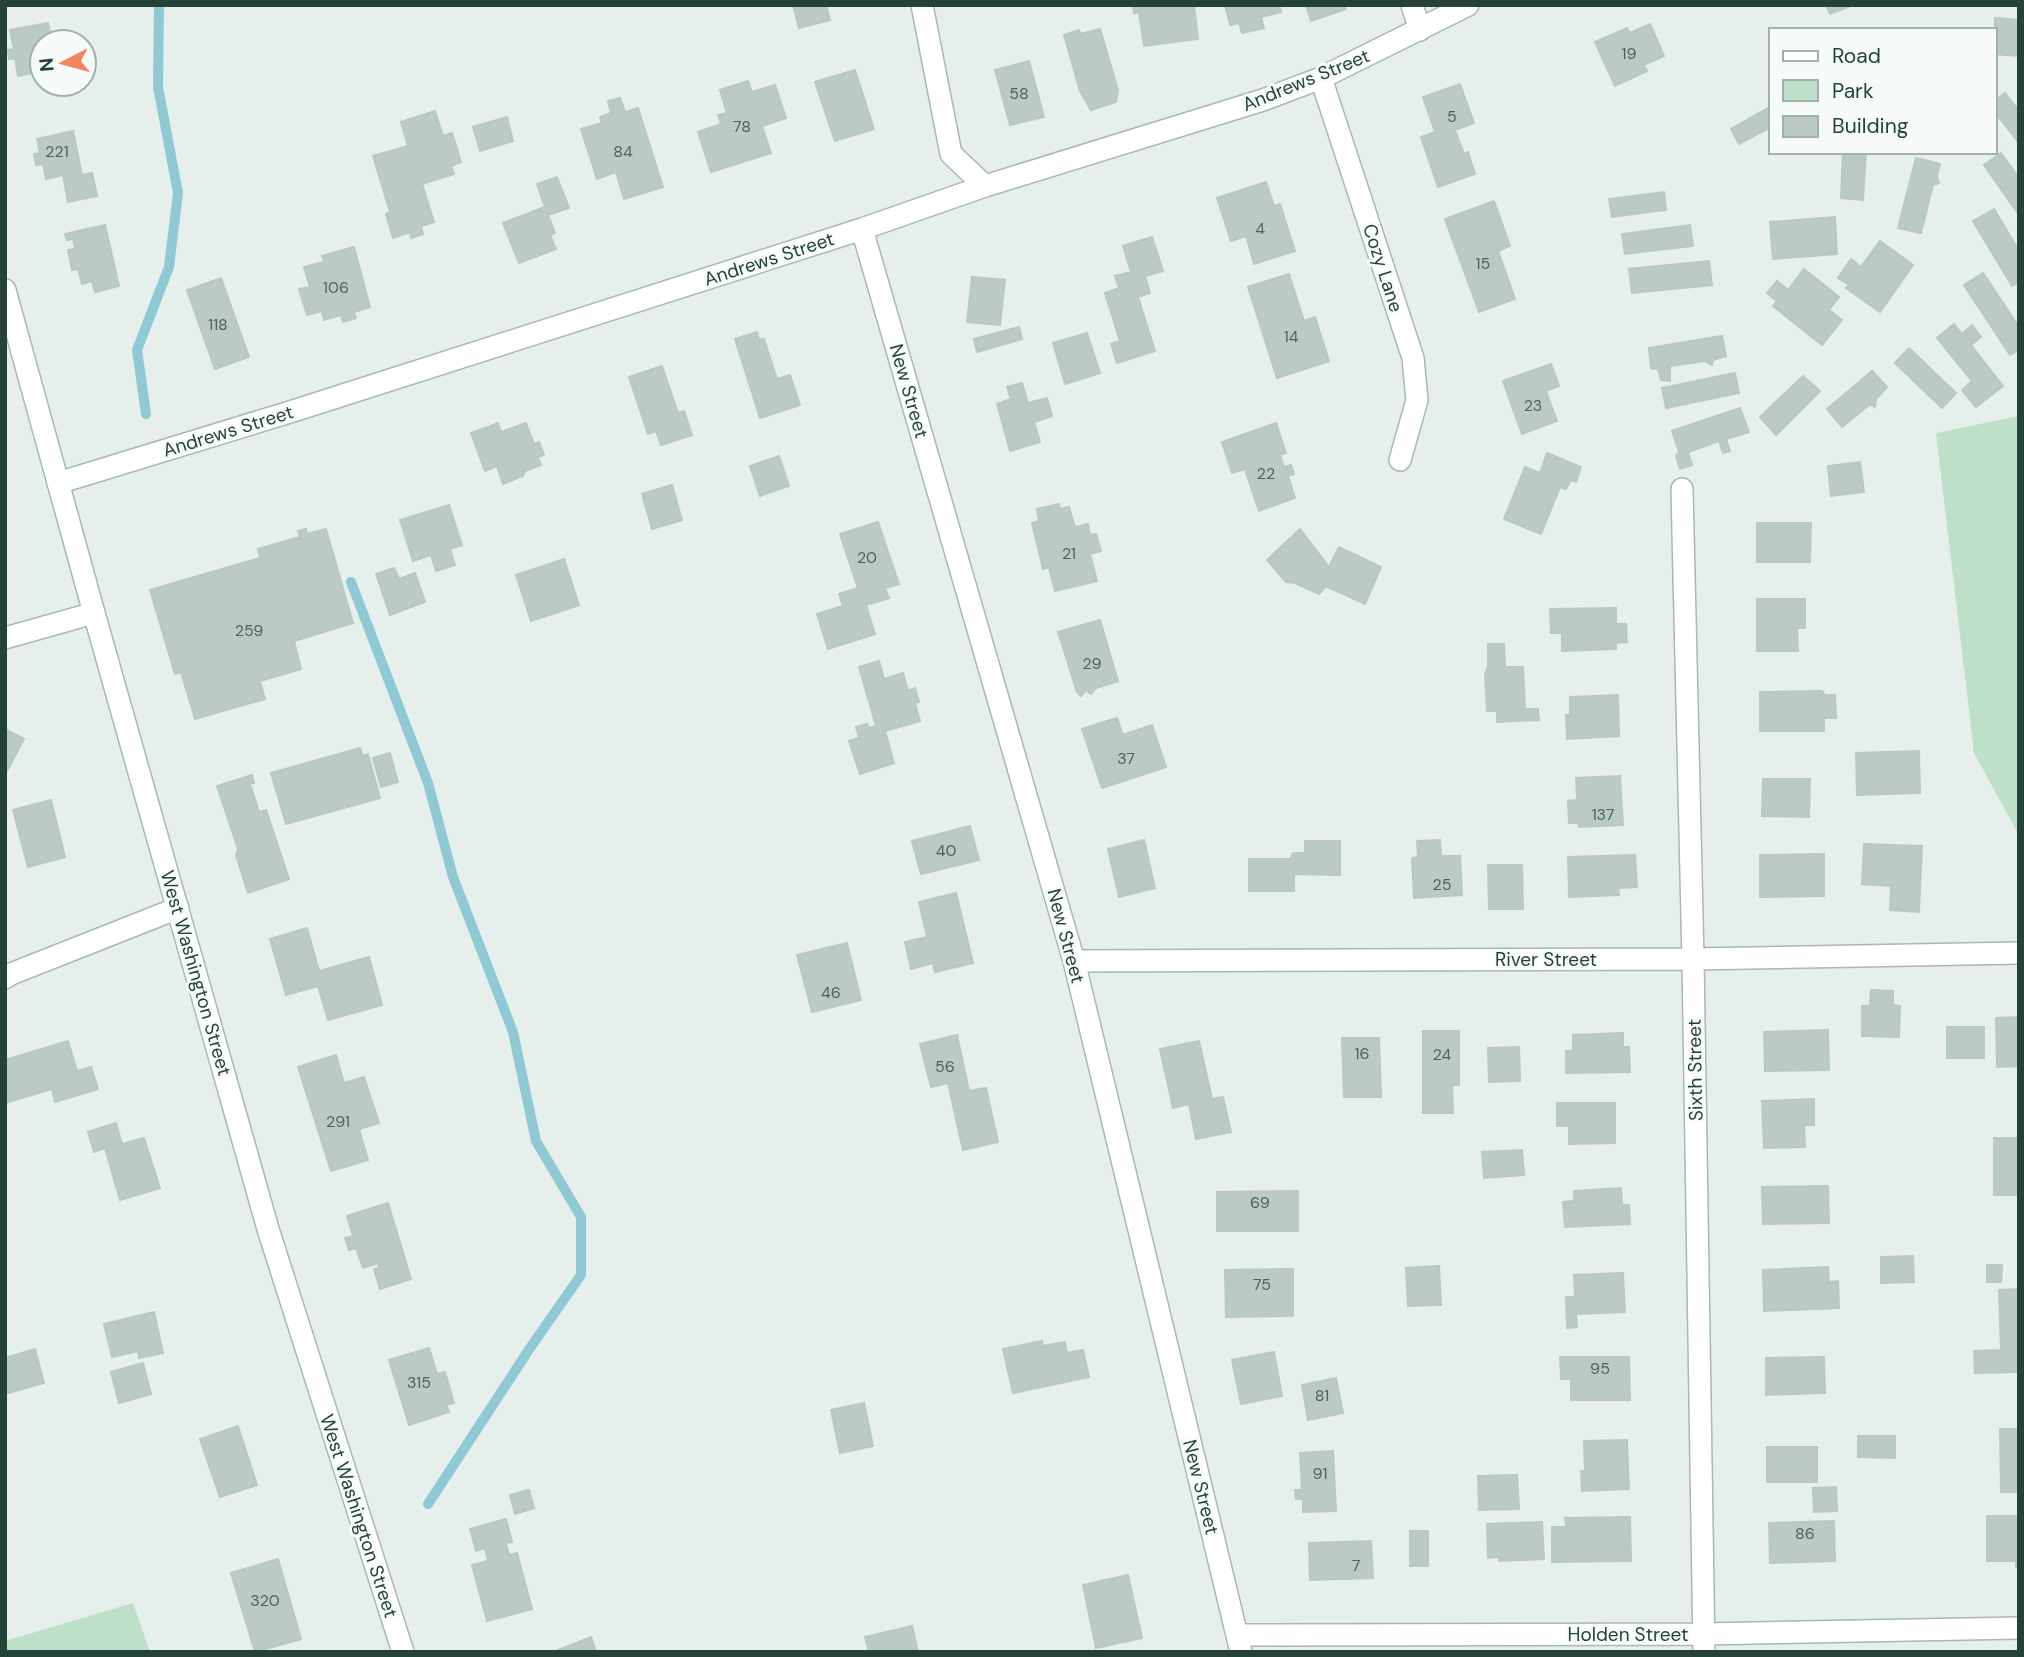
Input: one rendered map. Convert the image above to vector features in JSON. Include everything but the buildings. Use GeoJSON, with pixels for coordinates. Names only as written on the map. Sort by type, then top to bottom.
{"type":"FeatureCollection","features":[{"type":"Feature","properties":{"kind":"street"},"geometry":{"type":"LineString","coordinates":[[922,5],[951,155],[985,186]]}},
{"type":"Feature","properties":{"kind":"street"},"geometry":{"type":"LineString","coordinates":[[1412,5],[1420,30]]}},
{"type":"Feature","properties":{"kind":"street","name":"Andrews Street"},"geometry":{"type":"LineString","coordinates":[[58,483],[862,229],[985,186],[1264,100],[1321,78],[1468,5]]}},
{"type":"Feature","properties":{"kind":"street","name":"Cozy Lane"},"geometry":{"type":"LineString","coordinates":[[1321,78],[1413,358],[1417,400],[1400,460]]}},
{"type":"Feature","properties":{"kind":"street","name":"New Street"},"geometry":{"type":"LineString","coordinates":[[862,229],[1074,961],[1239,1644]]}},
{"type":"Feature","properties":{"kind":"street","name":"West Washington Street"},"geometry":{"type":"LineString","coordinates":[[5,290],[268,1229],[402,1652]]}},
{"type":"Feature","properties":{"kind":"street","name":"Sixth Street"},"geometry":{"type":"LineString","coordinates":[[1682,489],[1704,1643]]}},
{"type":"Feature","properties":{"kind":"street"},"geometry":{"type":"LineString","coordinates":[[5,638],[94,613]]}},
{"type":"Feature","properties":{"kind":"street"},"geometry":{"type":"LineString","coordinates":[[5,978],[178,908]]}},
{"type":"Feature","properties":{"kind":"street","name":"River Street"},"geometry":{"type":"LineString","coordinates":[[1074,961],[1693,959],[2019,953]]}},
{"type":"Feature","properties":{"kind":"street","name":"Holden Street"},"geometry":{"type":"LineString","coordinates":[[1239,1644],[1704,1643],[2019,1628]]}},
{"type":"Feature","properties":{"kind":"green space"},"geometry":{"type":"Polygon","coordinates":[[[2019,416],[2019,835],[1974,753],[1936,433],[2019,416]]]}},
{"type":"Feature","properties":{"kind":"green space"},"geometry":{"type":"Polygon","coordinates":[[[133,1603],[150,1652],[5,1652],[5,1641],[133,1603]]]}},
{"type":"Feature","properties":{"kind":"waterway"},"geometry":{"type":"LineString","coordinates":[[146,414],[137,350],[169,267],[178,193],[158,87],[159,5]]}},
{"type":"Feature","properties":{"kind":"waterway"},"geometry":{"type":"LineString","coordinates":[[351,582],[428,783],[453,877],[513,1032],[536,1141],[581,1217],[581,1275],[428,1504]]}}]}
